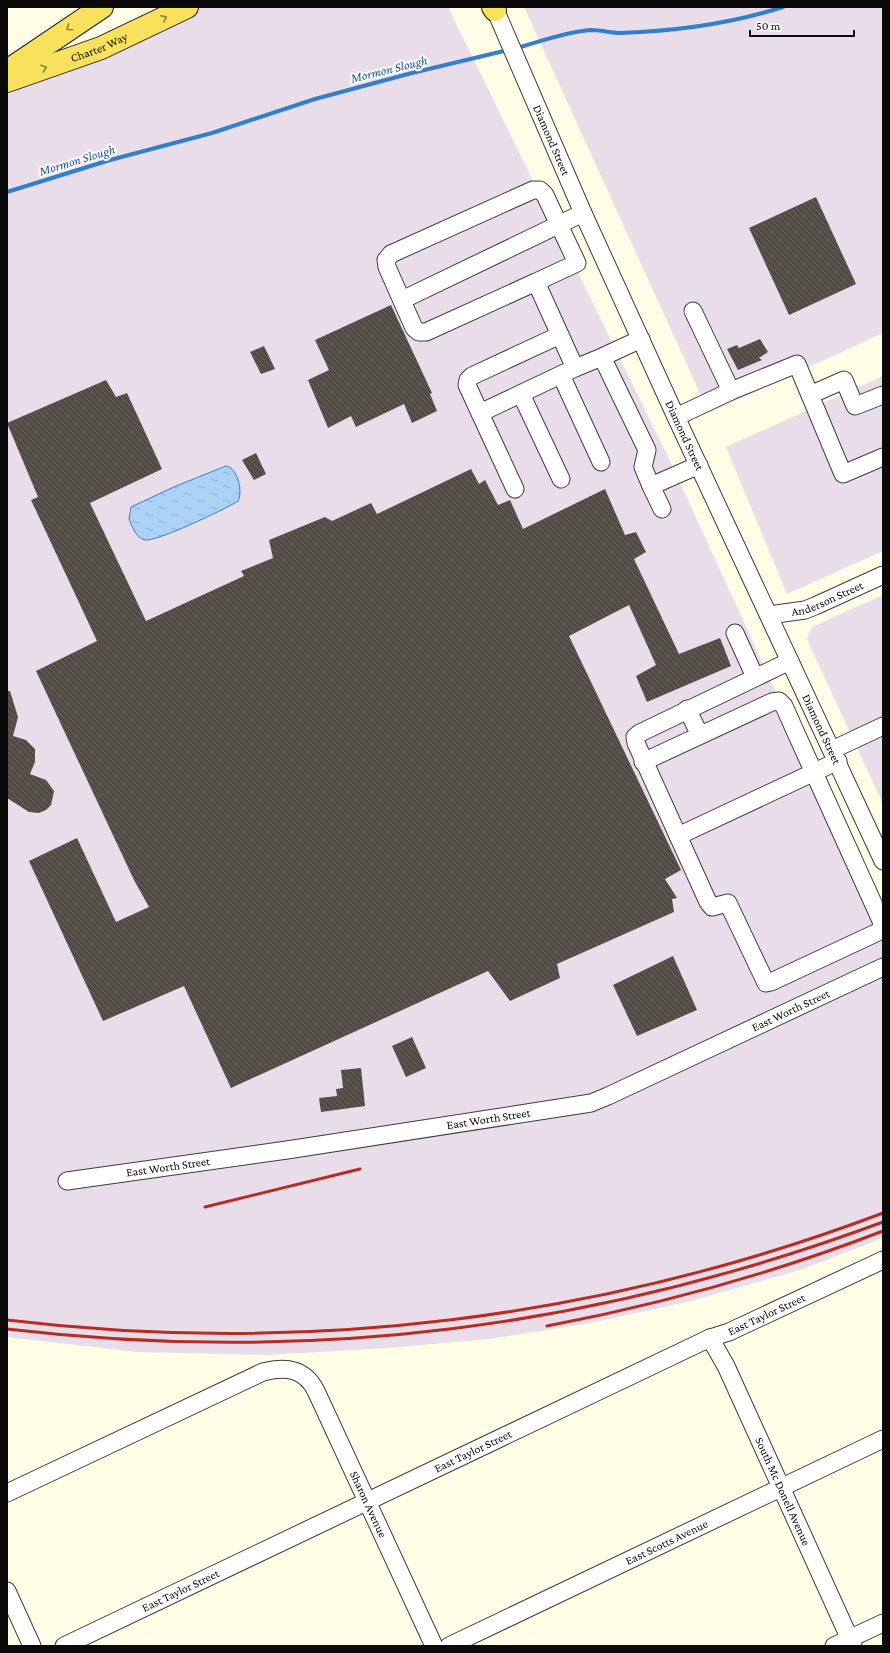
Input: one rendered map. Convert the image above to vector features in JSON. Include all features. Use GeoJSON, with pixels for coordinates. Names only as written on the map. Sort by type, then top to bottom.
{"type":"FeatureCollection","features":[{"type":"Feature","properties":{"kind":"main road"},"geometry":{"type":"LineString","coordinates":[[7,71],[102,7]]}},
{"type":"Feature","properties":{"kind":"main road","name":"Charter Way"},"geometry":{"type":"LineString","coordinates":[[7,81],[101,48],[187,7]]}},
{"type":"Feature","properties":{"kind":"street","name":"Diamond Street"},"geometry":{"type":"LineString","coordinates":[[497,11],[583,212],[676,417],[883,860]]}},
{"type":"Feature","properties":{"kind":"street"},"geometry":{"type":"LineString","coordinates":[[577,263],[545,195],[540,190],[533,190],[391,254],[386,260],[387,267],[414,328],[419,332],[426,332],[602,252]]}},
{"type":"Feature","properties":{"kind":"street"},"geometry":{"type":"LineString","coordinates":[[402,300],[583,212]]}},
{"type":"Feature","properties":{"kind":"street"},"geometry":{"type":"LineString","coordinates":[[536,282],[560,335],[568,372],[601,462]]}},
{"type":"Feature","properties":{"kind":"street"},"geometry":{"type":"LineString","coordinates":[[692,311],[731,391]]}},
{"type":"Feature","properties":{"kind":"street"},"geometry":{"type":"LineString","coordinates":[[515,489],[467,385],[468,380],[472,376],[560,335]]}},
{"type":"Feature","properties":{"kind":"street"},"geometry":{"type":"LineString","coordinates":[[480,413],[641,339]]}},
{"type":"Feature","properties":{"kind":"street"},"geometry":{"type":"LineString","coordinates":[[602,357],[646,450],[643,467],[662,509]]}},
{"type":"Feature","properties":{"kind":"street"},"geometry":{"type":"LineString","coordinates":[[676,417],[731,391],[796,364],[843,474],[883,457]]}},
{"type":"Feature","properties":{"kind":"street"},"geometry":{"type":"LineString","coordinates":[[810,395],[844,380],[856,406],[883,395]]}},
{"type":"Feature","properties":{"kind":"street"},"geometry":{"type":"LineString","coordinates":[[521,394],[561,479]]}},
{"type":"Feature","properties":{"kind":"street"},"geometry":{"type":"LineString","coordinates":[[651,486],[699,465]]}},
{"type":"Feature","properties":{"kind":"street","name":"Anderson Street"},"geometry":{"type":"LineString","coordinates":[[769,615],[805,610],[882,579]]}},
{"type":"Feature","properties":{"kind":"street"},"geometry":{"type":"LineString","coordinates":[[735,633],[755,677]]}},
{"type":"Feature","properties":{"kind":"street"},"geometry":{"type":"LineString","coordinates":[[643,762],[772,702],[779,701],[784,706],[815,773],[883,926],[878,932],[766,983],[728,903],[712,907],[708,902],[643,762],[636,743],[635,737],[687,709],[790,661]]}},
{"type":"Feature","properties":{"kind":"street"},"geometry":{"type":"LineString","coordinates":[[687,709],[700,735]]}},
{"type":"Feature","properties":{"kind":"street"},"geometry":{"type":"LineString","coordinates":[[678,836],[815,773],[835,755],[883,726]]}},
{"type":"Feature","properties":{"kind":"street","name":"East Worth Street"},"geometry":{"type":"LineString","coordinates":[[67,1181],[294,1149],[590,1103],[883,967]]}},
{"type":"Feature","properties":{"kind":"street","name":"East Taylor Street"},"geometry":{"type":"LineString","coordinates":[[64,1646],[710,1338],[730,1332],[883,1260]]}},
{"type":"Feature","properties":{"kind":"street","name":"South Mc Donell Avenue"},"geometry":{"type":"LineString","coordinates":[[710,1338],[726,1366],[780,1488],[852,1642]]}},
{"type":"Feature","properties":{"kind":"street","name":"Sharon Avenue"},"geometry":{"type":"LineString","coordinates":[[7,1493],[263,1372],[282,1369],[293,1370],[304,1375],[311,1381],[434,1646]]}},
{"type":"Feature","properties":{"kind":"street","name":"East Scotts Avenue"},"geometry":{"type":"LineString","coordinates":[[449,1646],[883,1439]]}},
{"type":"Feature","properties":{"kind":"street"},"geometry":{"type":"LineString","coordinates":[[7,1591],[32,1646]]}},
{"type":"Feature","properties":{"kind":"street"},"geometry":{"type":"LineString","coordinates":[[834,1646],[852,1642],[883,1623]]}},
{"type":"Feature","properties":{"kind":"shaded area"},"geometry":{"type":"Polygon","coordinates":[[[191,7],[448,7],[671,463],[883,926],[883,1238],[803,1269],[691,1301],[591,1323],[490,1339],[388,1348],[267,1355],[137,1352],[7,1337],[7,94],[191,7]]]}},
{"type":"Feature","properties":{"kind":"shaded area"},"geometry":{"type":"Polygon","coordinates":[[[524,7],[883,7],[883,333],[709,413],[524,7]]]}},
{"type":"Feature","properties":{"kind":"shaded area"},"geometry":{"type":"Polygon","coordinates":[[[883,376],[883,551],[787,594],[726,447],[883,376]]]}},
{"type":"Feature","properties":{"kind":"shaded area"},"geometry":{"type":"Polygon","coordinates":[[[883,595],[883,804],[807,639],[812,627],[883,595]]]}},
{"type":"Feature","properties":{"kind":"water"},"geometry":{"type":"Polygon","coordinates":[[[226,466],[234,471],[240,486],[238,501],[176,531],[152,539],[145,540],[139,537],[129,519],[131,507],[176,486],[226,466]]]}},
{"type":"Feature","properties":{"kind":"building"},"geometry":{"type":"Polygon","coordinates":[[[816,197],[856,284],[789,315],[749,228],[816,197]]]}},
{"type":"Feature","properties":{"kind":"building"},"geometry":{"type":"Polygon","coordinates":[[[391,305],[432,393],[430,394],[437,411],[412,423],[404,404],[356,427],[351,416],[328,428],[308,380],[329,370],[315,340],[391,305]]]}},
{"type":"Feature","properties":{"kind":"building"},"geometry":{"type":"Polygon","coordinates":[[[760,339],[768,352],[759,358],[762,360],[738,370],[727,349],[737,345],[739,348],[760,339]]]}},
{"type":"Feature","properties":{"kind":"building"},"geometry":{"type":"Polygon","coordinates":[[[264,346],[275,369],[261,374],[250,352],[264,346]]]}},
{"type":"Feature","properties":{"kind":"building"},"geometry":{"type":"Polygon","coordinates":[[[106,380],[116,397],[127,393],[162,469],[90,503],[146,621],[244,576],[241,571],[273,558],[269,540],[325,517],[332,521],[371,503],[377,514],[471,469],[479,484],[485,480],[498,505],[510,500],[523,529],[605,489],[625,535],[636,532],[646,552],[634,559],[679,654],[720,638],[731,666],[647,702],[636,676],[656,665],[629,605],[569,636],[681,870],[665,879],[677,898],[672,899],[674,912],[557,964],[560,978],[510,1001],[488,971],[231,1088],[184,986],[103,1021],[29,861],[77,838],[116,922],[149,907],[134,880],[36,671],[97,641],[31,500],[38,497],[7,423],[106,380]]]}},
{"type":"Feature","properties":{"kind":"building"},"geometry":{"type":"Polygon","coordinates":[[[256,453],[266,474],[254,480],[242,460],[256,453]]]}},
{"type":"Feature","properties":{"kind":"building"},"geometry":{"type":"Polygon","coordinates":[[[7,691],[10,691],[18,717],[13,736],[26,740],[35,749],[35,762],[30,774],[46,780],[54,791],[51,805],[46,810],[39,813],[29,812],[7,798],[7,691]]]}},
{"type":"Feature","properties":{"kind":"building"},"geometry":{"type":"Polygon","coordinates":[[[673,956],[697,1010],[637,1036],[613,985],[673,956]]]}},
{"type":"Feature","properties":{"kind":"building"},"geometry":{"type":"Polygon","coordinates":[[[412,1037],[426,1068],[406,1077],[392,1046],[412,1037]]]}},
{"type":"Feature","properties":{"kind":"building"},"geometry":{"type":"Polygon","coordinates":[[[361,1068],[365,1106],[321,1112],[319,1098],[337,1096],[336,1089],[343,1088],[341,1070],[361,1068]]]}},
{"type":"Feature","properties":{"kind":"waterway","name":"Mormon Slough"},"geometry":{"type":"LineString","coordinates":[[517,48],[573,32],[595,30],[621,33],[703,26],[743,18],[783,7]]}},
{"type":"Feature","properties":{"kind":"waterway","name":"Mormon Slough"},"geometry":{"type":"LineString","coordinates":[[7,192],[110,160],[212,133],[315,99],[412,73],[508,50]]}},
{"type":"Feature","properties":{"kind":"railway"},"geometry":{"type":"LineString","coordinates":[[205,1207],[360,1169]]}},
{"type":"Feature","properties":{"kind":"railway"},"geometry":{"type":"LineString","coordinates":[[7,1320],[118,1330],[230,1333],[341,1330],[451,1320],[561,1303],[670,1280],[777,1250],[883,1213]]}},
{"type":"Feature","properties":{"kind":"railway"},"geometry":{"type":"LineString","coordinates":[[7,1329],[120,1339],[232,1342],[342,1339],[452,1329],[560,1312],[668,1288],[776,1259],[883,1222]]}},
{"type":"Feature","properties":{"kind":"railway"},"geometry":{"type":"LineString","coordinates":[[547,1326],[633,1308],[717,1286],[759,1274],[883,1231]]}}]}
